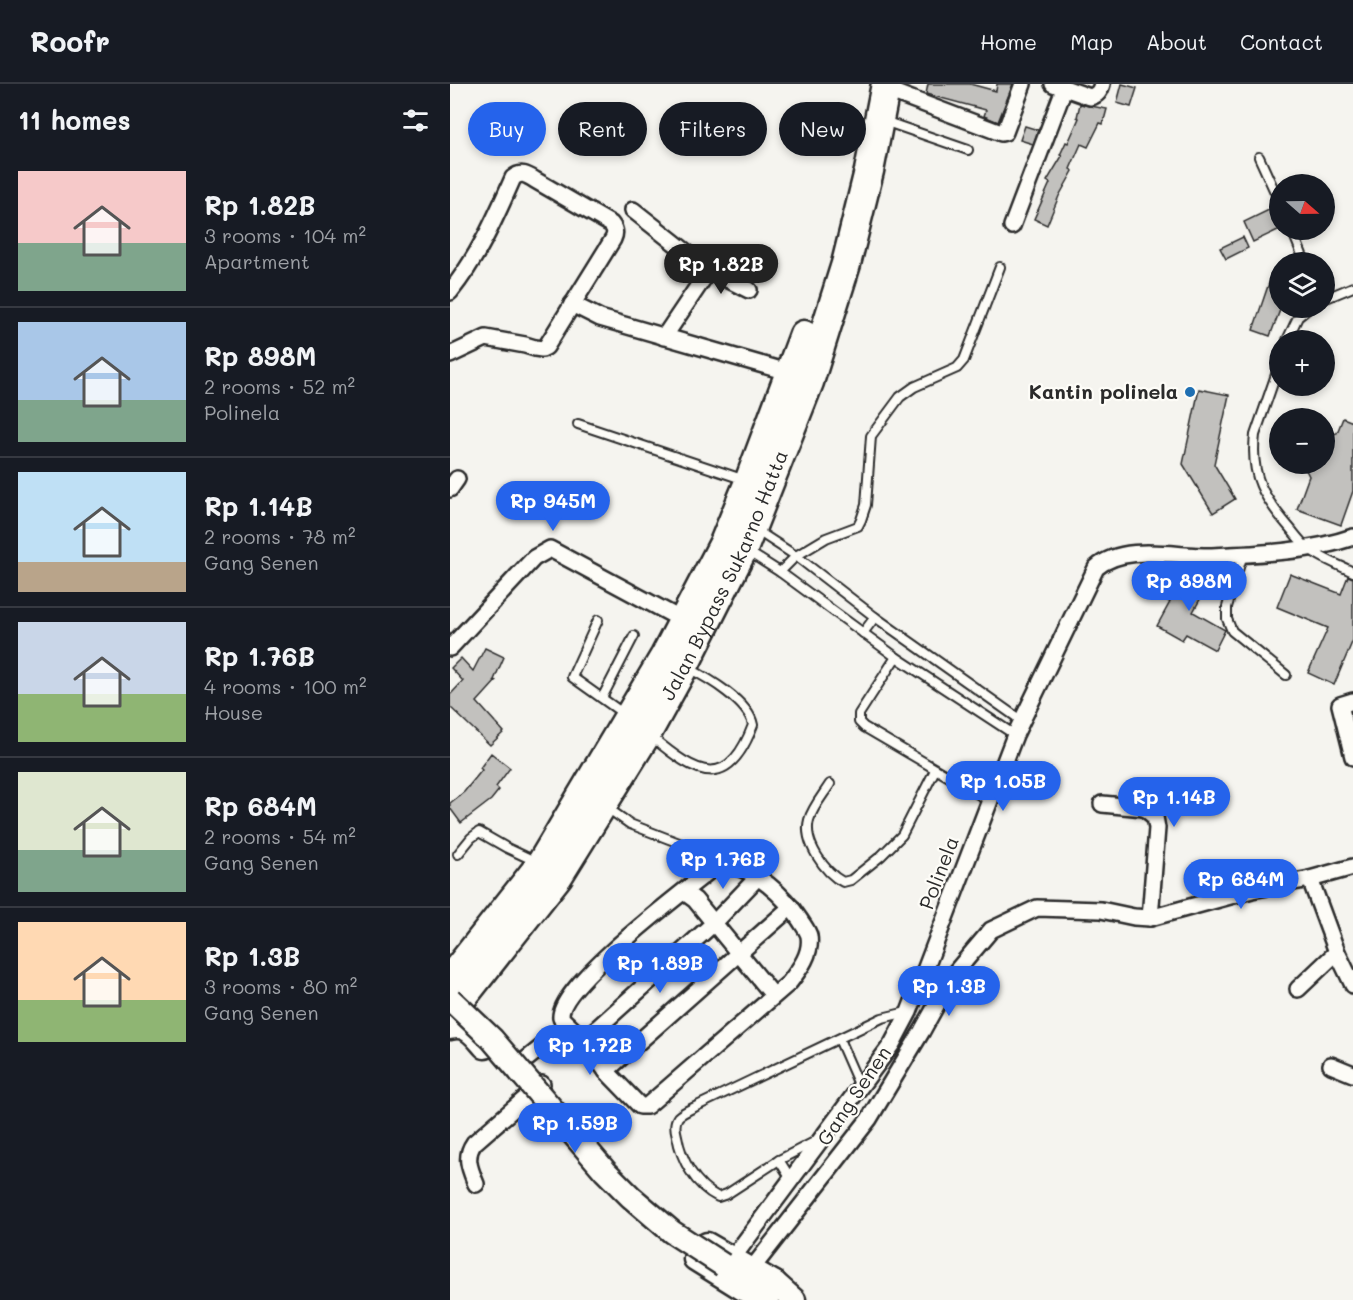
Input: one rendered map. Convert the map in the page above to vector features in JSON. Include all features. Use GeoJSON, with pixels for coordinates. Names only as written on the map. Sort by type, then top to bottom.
{"type":"FeatureCollection","features":[{"type":"Feature","properties":{"kind":"highway","name":"Jalan Bypass Sukarno Hatta"},"geometry":{"type":"LineString","coordinates":[[450,1013],[469,961],[541,864],[638,725],[748,539],[809,382],[846,264],[879,119],[880,86]]}},
{"type":"Feature","properties":{"kind":"highway","name":"Jalan Bypass Sukarno Hatta"},"geometry":{"type":"LineString","coordinates":[[675,661],[684,621],[724,543],[791,373],[830,260],[880,86]]}},
{"type":"Feature","properties":{"kind":"highway","name":"Jalan Bypass Sukarno Hatta"},"geometry":{"type":"LineString","coordinates":[[450,979],[558,876],[603,804],[638,725]]}},
{"type":"Feature","properties":{"kind":"street"},"geometry":{"type":"LineString","coordinates":[[880,86],[1001,133],[1005,132],[1023,84]]}},
{"type":"Feature","properties":{"kind":"street"},"geometry":{"type":"LineString","coordinates":[[1012,226],[1058,87],[1090,98],[1100,91],[1102,84]]}},
{"type":"Feature","properties":{"kind":"street"},"geometry":{"type":"LineString","coordinates":[[450,292],[464,275],[489,234],[513,178],[518,174],[525,174],[612,224],[615,232],[613,239],[546,347],[542,349],[486,338],[450,355]]}},
{"type":"Feature","properties":{"kind":"street"},"geometry":{"type":"LineString","coordinates":[[633,210],[709,270],[749,290]]}},
{"type":"Feature","properties":{"kind":"street"},"geometry":{"type":"LineString","coordinates":[[664,337],[709,270]]}},
{"type":"Feature","properties":{"kind":"street"},"geometry":{"type":"LineString","coordinates":[[572,304],[600,318],[791,373]]}},
{"type":"Feature","properties":{"kind":"street","name":"Polinela"},"geometry":{"type":"LineString","coordinates":[[735,1261],[791,1179],[892,1044],[909,1012],[1019,728],[1096,568],[1110,558],[1133,553],[1210,556],[1243,554],[1307,548],[1353,537]]}},
{"type":"Feature","properties":{"kind":"street"},"geometry":{"type":"LineString","coordinates":[[450,648],[534,558],[550,549],[684,621]]}},
{"type":"Feature","properties":{"kind":"street"},"geometry":{"type":"LineString","coordinates":[[1352,748],[1340,705],[1353,701]]}},
{"type":"Feature","properties":{"kind":"street"},"geometry":{"type":"LineString","coordinates":[[1102,804],[1144,808],[1155,817],[1157,828],[1150,918]]}},
{"type":"Feature","properties":{"kind":"street"},"geometry":{"type":"LineString","coordinates":[[727,864],[740,867],[757,878],[771,887],[791,907],[809,934],[809,946],[799,971],[789,983],[647,1106],[637,1104],[606,1071],[584,1040],[561,1018],[563,1005],[582,981],[613,950],[713,868],[727,864]]}},
{"type":"Feature","properties":{"kind":"street","name":"Gang Senen"},"geometry":{"type":"LineString","coordinates":[[735,1261],[869,1119],[953,975],[991,930],[1037,908],[1101,910],[1150,918],[1252,890],[1310,879],[1353,867]]}},
{"type":"Feature","properties":{"kind":"street"},"geometry":{"type":"LineString","coordinates":[[584,1040],[714,923],[757,878]]}},
{"type":"Feature","properties":{"kind":"street"},"geometry":{"type":"LineString","coordinates":[[1310,879],[1337,952],[1353,985]]}},
{"type":"Feature","properties":{"kind":"street"},"geometry":{"type":"LineString","coordinates":[[684,892],[695,900],[773,995]]}},
{"type":"Feature","properties":{"kind":"street"},"geometry":{"type":"LineString","coordinates":[[606,1071],[791,907]]}},
{"type":"Feature","properties":{"kind":"street"},"geometry":{"type":"LineString","coordinates":[[1298,989],[1337,952]]}},
{"type":"Feature","properties":{"kind":"street"},"geometry":{"type":"LineString","coordinates":[[469,961],[479,1028],[536,1089]]}},
{"type":"Feature","properties":{"kind":"street"},"geometry":{"type":"LineString","coordinates":[[450,999],[492,1039],[597,1163],[631,1197],[672,1232],[735,1261]]}},
{"type":"Feature","properties":{"kind":"street"},"geometry":{"type":"LineString","coordinates":[[450,1028],[457,1026],[479,1028],[523,1062],[536,1089],[593,1173],[640,1206],[675,1222],[735,1261],[770,1294]]}},
{"type":"Feature","properties":{"kind":"street"},"geometry":{"type":"LineString","coordinates":[[523,1062],[568,1026]]}},
{"type":"Feature","properties":{"kind":"street"},"geometry":{"type":"LineString","coordinates":[[1330,1065],[1353,1074]]}},
{"type":"Feature","properties":{"kind":"street"},"geometry":{"type":"LineString","coordinates":[[476,1184],[469,1167],[469,1151],[474,1143],[536,1089]]}},
{"type":"Feature","properties":{"kind":"street"},"geometry":{"type":"LineString","coordinates":[[640,1206],[678,1249],[743,1289],[794,1300]]}},
{"type":"Feature","properties":{"kind":"lane"},"geometry":{"type":"LineString","coordinates":[[879,119],[968,150]]}},
{"type":"Feature","properties":{"kind":"lane"},"geometry":{"type":"LineString","coordinates":[[1259,157],[1269,179]]}},
{"type":"Feature","properties":{"kind":"lane"},"geometry":{"type":"LineString","coordinates":[[780,572],[796,556],[826,538],[858,526],[866,505],[871,436],[900,397],[914,387],[957,368],[964,360],[1000,267]]}},
{"type":"Feature","properties":{"kind":"lane"},"geometry":{"type":"LineString","coordinates":[[1335,294],[1353,287]]}},
{"type":"Feature","properties":{"kind":"lane"},"geometry":{"type":"LineString","coordinates":[[1269,395],[1255,435],[1254,448],[1262,493],[1307,548],[1353,572]]}},
{"type":"Feature","properties":{"kind":"lane"},"geometry":{"type":"LineString","coordinates":[[578,424],[749,482]]}},
{"type":"Feature","properties":{"kind":"lane"},"geometry":{"type":"LineString","coordinates":[[748,539],[796,556],[1019,728]]}},
{"type":"Feature","properties":{"kind":"lane"},"geometry":{"type":"LineString","coordinates":[[748,539],[780,572],[896,657],[1019,728]]}},
{"type":"Feature","properties":{"kind":"lane"},"geometry":{"type":"LineString","coordinates":[[1243,554],[1227,607],[1227,619],[1232,631],[1286,675]]}},
{"type":"Feature","properties":{"kind":"lane"},"geometry":{"type":"LineString","coordinates":[[863,633],[875,617]]}},
{"type":"Feature","properties":{"kind":"lane"},"geometry":{"type":"LineString","coordinates":[[598,620],[572,677],[638,725],[671,753],[702,770],[721,770],[730,765],[743,747],[753,725],[747,710],[708,678],[675,661]]}},
{"type":"Feature","properties":{"kind":"lane"},"geometry":{"type":"LineString","coordinates":[[602,698],[633,636]]}},
{"type":"Feature","properties":{"kind":"lane"},"geometry":{"type":"LineString","coordinates":[[896,657],[859,714],[859,722],[990,801]]}},
{"type":"Feature","properties":{"kind":"lane"},"geometry":{"type":"LineString","coordinates":[[830,784],[809,817],[807,829],[820,861],[843,882],[851,880],[881,856],[902,835],[936,770]]}},
{"type":"Feature","properties":{"kind":"lane"},"geometry":{"type":"LineString","coordinates":[[603,804],[630,824],[687,846],[703,849]]}},
{"type":"Feature","properties":{"kind":"lane"},"geometry":{"type":"LineString","coordinates":[[458,854],[479,832],[541,864]]}},
{"type":"Feature","properties":{"kind":"lane"},"geometry":{"type":"LineString","coordinates":[[820,1139],[778,1160],[727,1194],[718,1197],[708,1192],[697,1179],[680,1151],[675,1126],[678,1117],[699,1105],[882,1018],[909,1012]]}},
{"type":"Feature","properties":{"kind":"lane"},"geometry":{"type":"LineString","coordinates":[[839,1039],[861,1088]]}},
{"type":"Feature","properties":{"kind":"lane"},"geometry":{"type":"LineString","coordinates":[[778,1160],[791,1179]]}},
{"type":"Feature","properties":{"kind":"building"},"geometry":{"type":"Polygon","coordinates":[[[928,84],[970,84],[996,91],[997,84],[1013,84],[998,122],[984,116],[986,110],[926,94],[928,84]]]}},
{"type":"Feature","properties":{"kind":"building"},"geometry":{"type":"Polygon","coordinates":[[[1122,84],[1137,88],[1131,107],[1117,103],[1122,84]]]}},
{"type":"Feature","properties":{"kind":"building"},"geometry":{"type":"Polygon","coordinates":[[[1080,104],[1107,109],[1103,124],[1100,123],[1088,147],[1081,144],[1070,169],[1073,171],[1047,225],[1034,219],[1050,183],[1047,181],[1062,156],[1060,155],[1079,118],[1077,117],[1080,104]]]}},
{"type":"Feature","properties":{"kind":"building"},"geometry":{"type":"Polygon","coordinates":[[[1025,126],[1038,130],[1033,144],[1020,140],[1025,126]]]}},
{"type":"Feature","properties":{"kind":"building"},"geometry":{"type":"Polygon","coordinates":[[[1269,210],[1269,234],[1253,242],[1244,222],[1269,210]]]}},
{"type":"Feature","properties":{"kind":"building"},"geometry":{"type":"Polygon","coordinates":[[[1243,237],[1248,248],[1226,259],[1220,248],[1243,237]]]}},
{"type":"Feature","properties":{"kind":"building"},"geometry":{"type":"Polygon","coordinates":[[[1269,283],[1269,318],[1277,318],[1272,330],[1269,330],[1269,336],[1253,330],[1269,283]]]}},
{"type":"Feature","properties":{"kind":"building"},"geometry":{"type":"Polygon","coordinates":[[[1199,389],[1229,395],[1214,464],[1235,499],[1213,513],[1183,464],[1199,389]]]}},
{"type":"Feature","properties":{"kind":"building"},"geometry":{"type":"Polygon","coordinates":[[[1343,418],[1353,422],[1353,491],[1341,525],[1297,509],[1308,474],[1335,474],[1335,434],[1343,418]]]}},
{"type":"Feature","properties":{"kind":"building"},"geometry":{"type":"Polygon","coordinates":[[[1179,570],[1208,585],[1193,612],[1225,630],[1215,650],[1186,634],[1182,640],[1157,626],[1170,602],[1164,599],[1179,570]]]}},
{"type":"Feature","properties":{"kind":"building"},"geometry":{"type":"Polygon","coordinates":[[[1290,574],[1341,594],[1348,576],[1353,578],[1353,640],[1334,685],[1308,673],[1328,628],[1277,607],[1290,574]]]}},
{"type":"Feature","properties":{"kind":"building"},"geometry":{"type":"Polygon","coordinates":[[[485,648],[504,657],[494,680],[496,681],[477,702],[504,732],[490,745],[450,707],[450,695],[463,681],[451,668],[461,658],[473,671],[485,648]]]}},
{"type":"Feature","properties":{"kind":"building"},"geometry":{"type":"Polygon","coordinates":[[[491,753],[510,768],[496,787],[499,790],[491,800],[461,823],[450,808],[450,803],[464,792],[482,770],[480,768],[491,753]]]}},
{"type":"Feature","properties":{"kind":"place","name":"Kantin polinela"},"geometry":{"type":"Point","coordinates":[1190,392]}}]}
